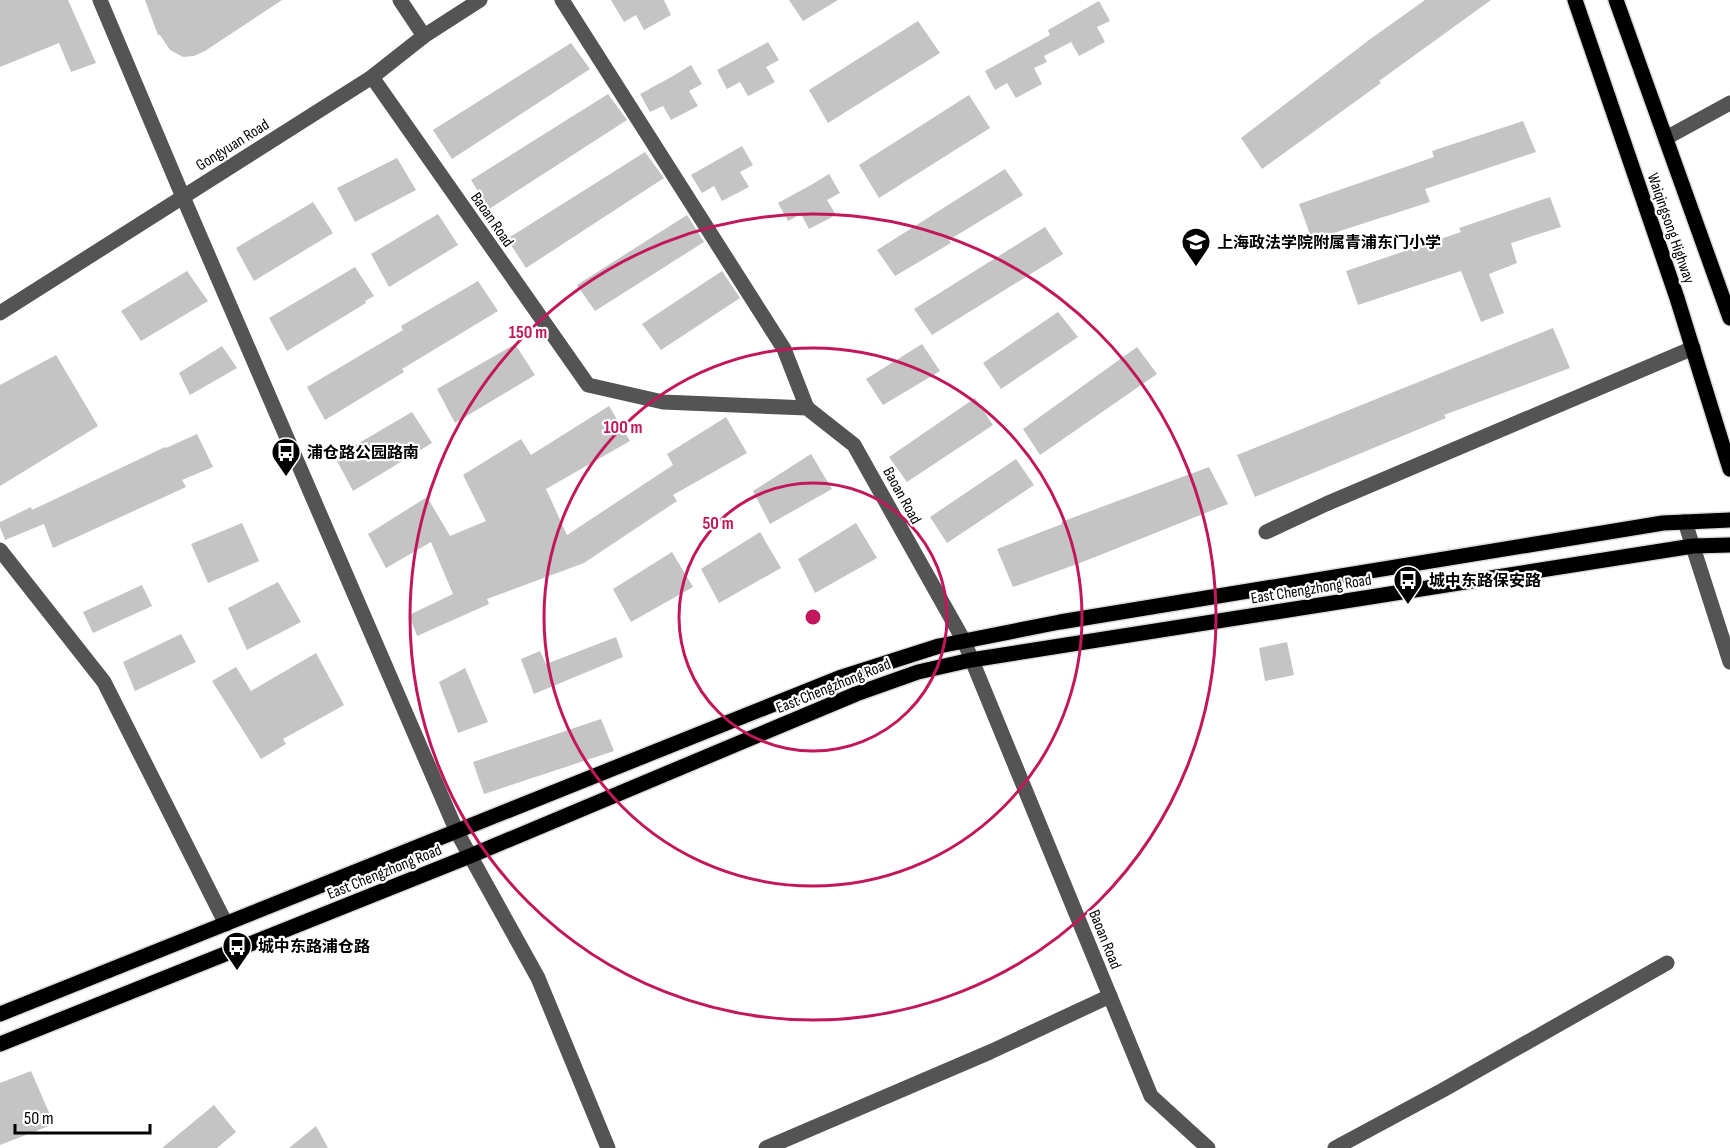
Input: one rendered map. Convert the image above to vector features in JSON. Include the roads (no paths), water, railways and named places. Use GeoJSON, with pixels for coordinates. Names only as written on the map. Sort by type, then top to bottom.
{"type":"FeatureCollection","features":[{"type":"Feature","properties":{"kind":"main road","name":"Waiqingsong Highway"},"geometry":{"type":"LineString","coordinates":[[1575,0],[1677,298],[1730,469]]}},
{"type":"Feature","properties":{"kind":"main road","name":"Waiqingsong Highway"},"geometry":{"type":"LineString","coordinates":[[1616,0],[1730,318]]}},
{"type":"Feature","properties":{"kind":"main road","name":"East Chengzhong Road"},"geometry":{"type":"LineString","coordinates":[[0,1014],[839,678],[939,646],[1095,616],[1663,523],[1730,520]]}},
{"type":"Feature","properties":{"kind":"main road","name":"East Chengzhong Road"},"geometry":{"type":"LineString","coordinates":[[0,1044],[470,856],[856,694],[918,672],[971,660],[1693,546],[1730,545]]}},
{"type":"Feature","properties":{"kind":"street"},"geometry":{"type":"LineString","coordinates":[[100,0],[457,832],[538,978],[608,1148]]}},
{"type":"Feature","properties":{"kind":"street"},"geometry":{"type":"LineString","coordinates":[[400,0],[424,36]]}},
{"type":"Feature","properties":{"kind":"street","name":"Gongyuan Road"},"geometry":{"type":"LineString","coordinates":[[0,313],[372,77],[424,36],[480,0]]}},
{"type":"Feature","properties":{"kind":"street"},"geometry":{"type":"LineString","coordinates":[[562,0],[784,349],[807,408]]}},
{"type":"Feature","properties":{"kind":"street","name":"Baoan Road"},"geometry":{"type":"LineString","coordinates":[[372,77],[588,385],[663,402],[807,408],[854,445],[964,641],[1151,1096],[1208,1148]]}},
{"type":"Feature","properties":{"kind":"street"},"geometry":{"type":"LineString","coordinates":[[1666,138],[1730,103]]}},
{"type":"Feature","properties":{"kind":"street"},"geometry":{"type":"LineString","coordinates":[[1266,531],[1693,348]]}},
{"type":"Feature","properties":{"kind":"street"},"geometry":{"type":"LineString","coordinates":[[1685,522],[1730,662]]}},
{"type":"Feature","properties":{"kind":"street"},"geometry":{"type":"LineString","coordinates":[[0,550],[104,682],[226,924]]}},
{"type":"Feature","properties":{"kind":"street"},"geometry":{"type":"LineString","coordinates":[[1335,1148],[1443,1090],[1667,963]]}},
{"type":"Feature","properties":{"kind":"street"},"geometry":{"type":"LineString","coordinates":[[766,1148],[990,1052],[1110,996]]}},
{"type":"Feature","properties":{"kind":"place","name":"上海政法学院附属青浦东门小学"},"geometry":{"type":"Point","coordinates":[1196,268]}},
{"type":"Feature","properties":{"kind":"place","name":"浦仓路公园路南"},"geometry":{"type":"Point","coordinates":[286,478]}},
{"type":"Feature","properties":{"kind":"place","name":"城中东路保安路"},"geometry":{"type":"Point","coordinates":[1408,606]}},
{"type":"Feature","properties":{"kind":"place","name":"城中东路浦仓路"},"geometry":{"type":"Point","coordinates":[237,972]}}]}
